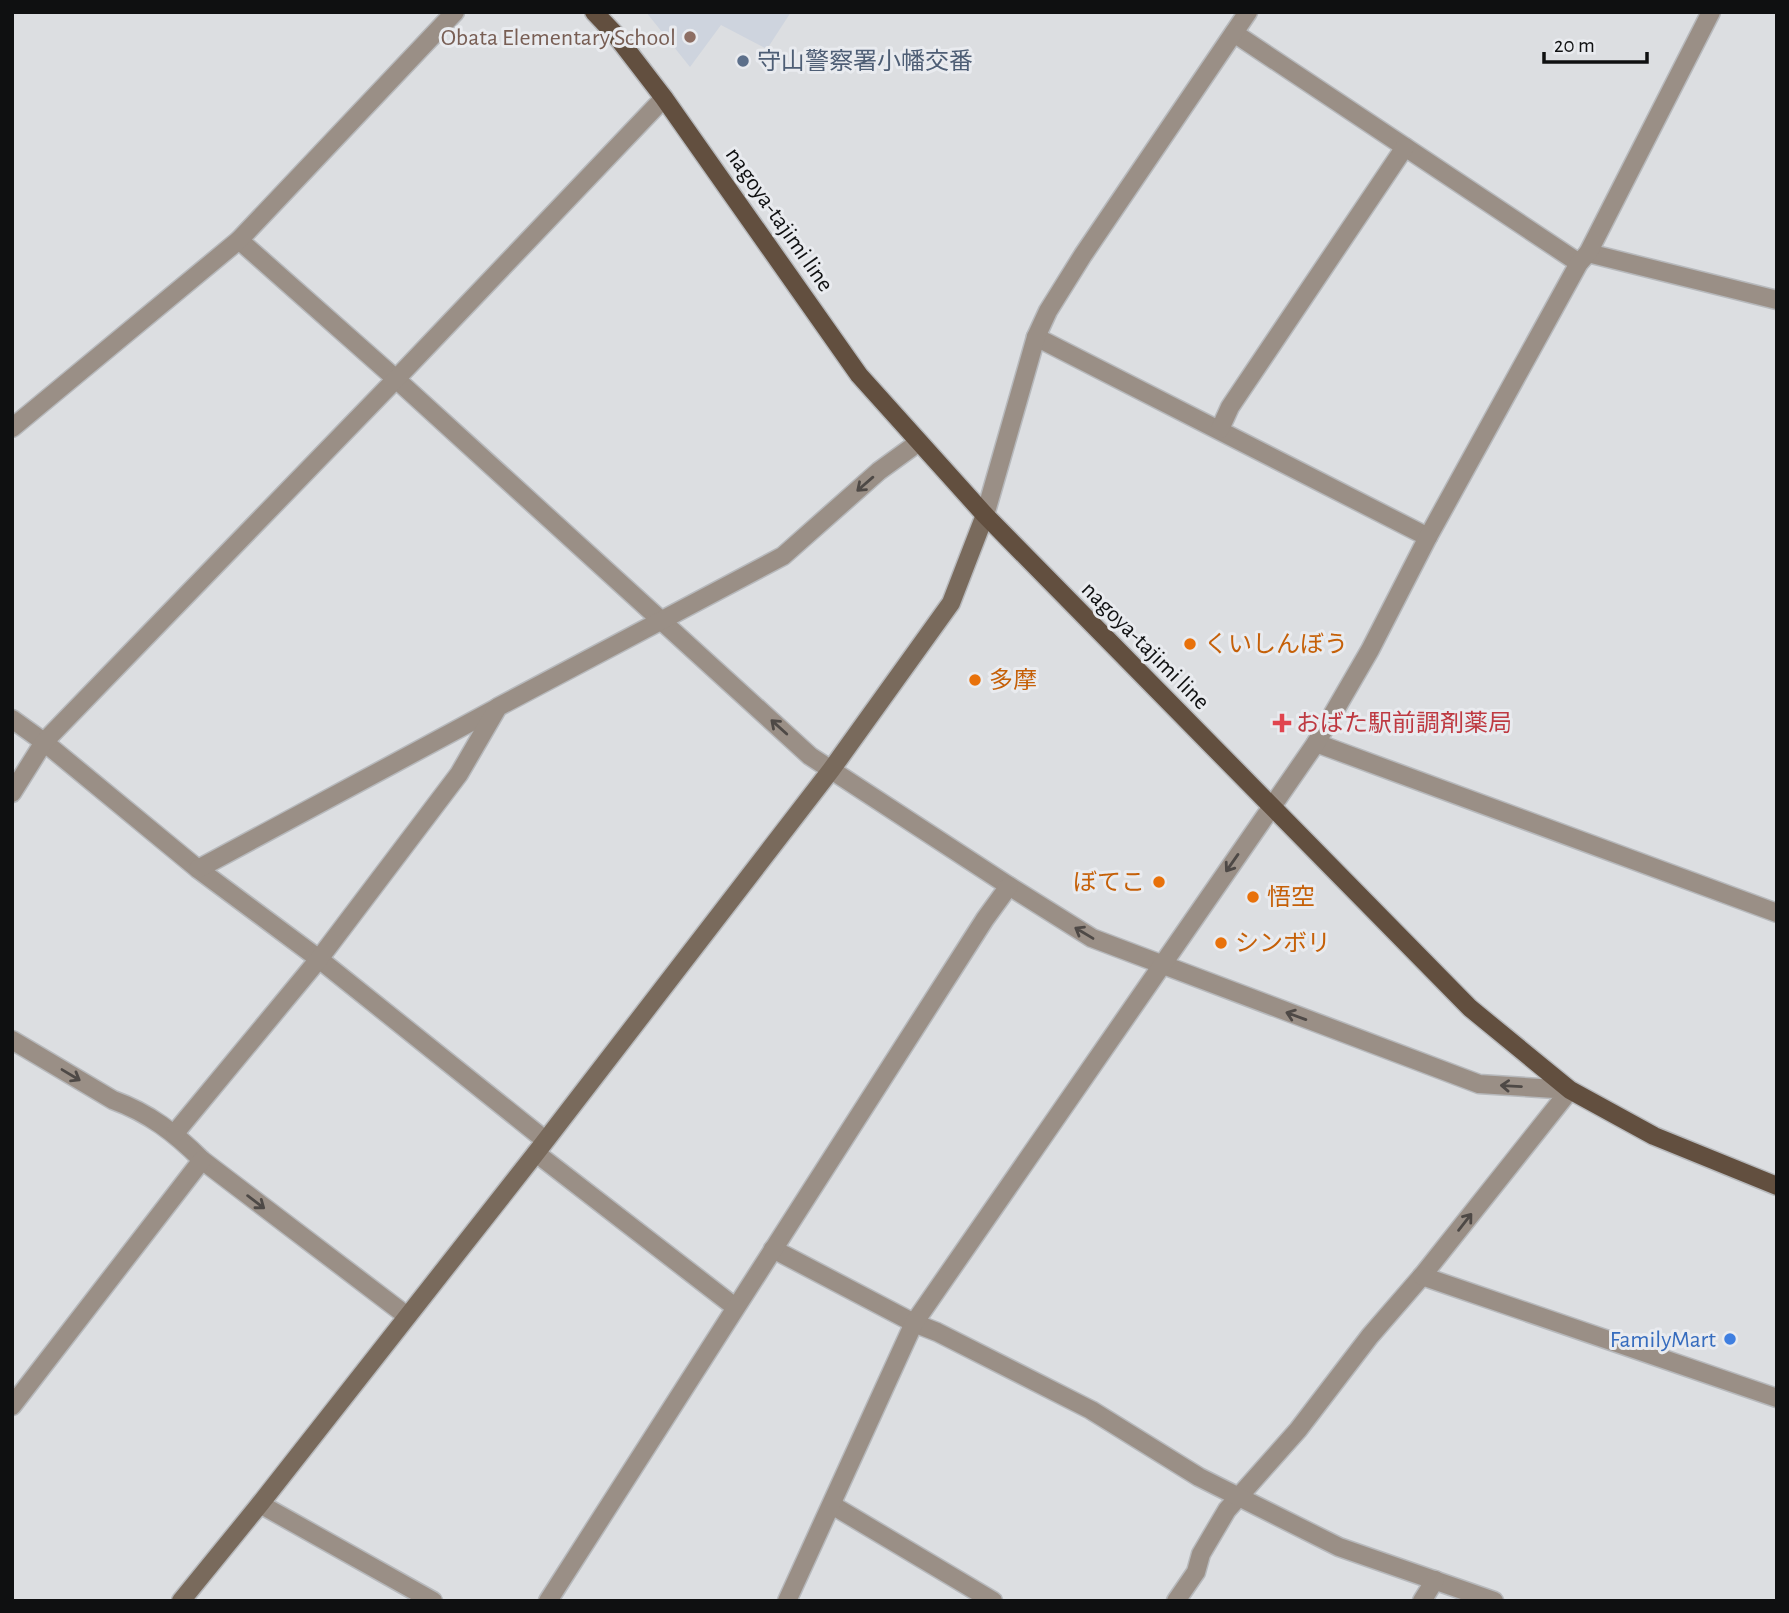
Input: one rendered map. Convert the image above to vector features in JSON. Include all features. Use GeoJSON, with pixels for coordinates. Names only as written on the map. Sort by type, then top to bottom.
{"type":"FeatureCollection","features":[{"type":"Feature","properties":{"kind":"main road","name":"nagoya-tajimi line"},"geometry":{"type":"LineString","coordinates":[[593,12],[614,33],[664,98],[859,375],[985,515],[1470,1009],[1570,1090],[1654,1136],[1777,1186]]}},
{"type":"Feature","properties":{"kind":"street"},"geometry":{"type":"LineString","coordinates":[[12,428],[239,240],[456,12]]}},
{"type":"Feature","properties":{"kind":"street"},"geometry":{"type":"LineString","coordinates":[[181,1601],[540,1147],[831,770],[951,603],[985,515],[1036,337],[1048,311],[1248,12]]}},
{"type":"Feature","properties":{"kind":"street"},"geometry":{"type":"LineString","coordinates":[[787,1601],[914,1323],[1316,743],[1370,650],[1428,537],[1584,258],[1711,12]]}},
{"type":"Feature","properties":{"kind":"street"},"geometry":{"type":"LineString","coordinates":[[1234,33],[1405,147],[1584,258],[1777,300]]}},
{"type":"Feature","properties":{"kind":"street"},"geometry":{"type":"LineString","coordinates":[[12,793],[44,742],[664,98]]}},
{"type":"Feature","properties":{"kind":"street"},"geometry":{"type":"LineString","coordinates":[[1220,429],[1230,407],[1405,147]]}},
{"type":"Feature","properties":{"kind":"street"},"geometry":{"type":"LineString","coordinates":[[239,240],[396,379],[810,756],[1009,886],[1092,939],[1479,1084],[1570,1090]]}},
{"type":"Feature","properties":{"kind":"street"},"geometry":{"type":"LineString","coordinates":[[1036,337],[1428,537]]}},
{"type":"Feature","properties":{"kind":"street"},"geometry":{"type":"LineString","coordinates":[[198,869],[783,556],[879,471],[919,442]]}},
{"type":"Feature","properties":{"kind":"street"},"geometry":{"type":"LineString","coordinates":[[175,1133],[318,959],[459,774],[498,707]]}},
{"type":"Feature","properties":{"kind":"street"},"geometry":{"type":"LineString","coordinates":[[12,719],[44,742],[198,869],[318,959],[735,1307]]}},
{"type":"Feature","properties":{"kind":"street"},"geometry":{"type":"LineString","coordinates":[[1316,743],[1777,913]]}},
{"type":"Feature","properties":{"kind":"street"},"geometry":{"type":"LineString","coordinates":[[548,1601],[735,1307],[1009,886]]}},
{"type":"Feature","properties":{"kind":"street"},"geometry":{"type":"LineString","coordinates":[[12,1040],[175,1133],[202,1160],[407,1316]]}},
{"type":"Feature","properties":{"kind":"street"},"geometry":{"type":"LineString","coordinates":[[1176,1601],[1196,1572],[1201,1554],[1237,1497],[1298,1430],[1370,1336],[1422,1276],[1570,1090]]}},
{"type":"Feature","properties":{"kind":"street"},"geometry":{"type":"LineString","coordinates":[[12,1406],[202,1160]]}},
{"type":"Feature","properties":{"kind":"street"},"geometry":{"type":"LineString","coordinates":[[773,1249],[914,1323],[1091,1410],[1199,1478],[1339,1547],[1494,1601]]}},
{"type":"Feature","properties":{"kind":"street"},"geometry":{"type":"LineString","coordinates":[[1422,1276],[1777,1398]]}},
{"type":"Feature","properties":{"kind":"street"},"geometry":{"type":"LineString","coordinates":[[260,1504],[433,1601]]}},
{"type":"Feature","properties":{"kind":"street"},"geometry":{"type":"LineString","coordinates":[[832,1505],[993,1601]]}},
{"type":"Feature","properties":{"kind":"street"},"geometry":{"type":"LineString","coordinates":[[1422,1601],[1434,1580]]}},
{"type":"Feature","properties":{"kind":"shaded area","name":"Obata Elementary School"},"geometry":{"type":"Polygon","coordinates":[[[646,12],[791,12],[767,49],[721,25],[690,67],[646,12]]]}},
{"type":"Feature","properties":{"kind":"place","name":"Obata Elementary School"},"geometry":{"type":"Point","coordinates":[690,37]}},
{"type":"Feature","properties":{"kind":"place","name":"守山警察署小幡交番"},"geometry":{"type":"Point","coordinates":[743,61]}},
{"type":"Feature","properties":{"kind":"place","name":"くいしんぼう"},"geometry":{"type":"Point","coordinates":[1190,644]}},
{"type":"Feature","properties":{"kind":"place","name":"多摩"},"geometry":{"type":"Point","coordinates":[975,680]}},
{"type":"Feature","properties":{"kind":"place","name":"おばた駅前調剤薬局"},"geometry":{"type":"Point","coordinates":[1282,723]}},
{"type":"Feature","properties":{"kind":"place","name":"ぼてこ"},"geometry":{"type":"Point","coordinates":[1159,882]}},
{"type":"Feature","properties":{"kind":"place","name":"悟空"},"geometry":{"type":"Point","coordinates":[1253,897]}},
{"type":"Feature","properties":{"kind":"place","name":"シンボリ"},"geometry":{"type":"Point","coordinates":[1221,943]}},
{"type":"Feature","properties":{"kind":"place","name":"FamilyMart"},"geometry":{"type":"Point","coordinates":[1730,1339]}}]}
